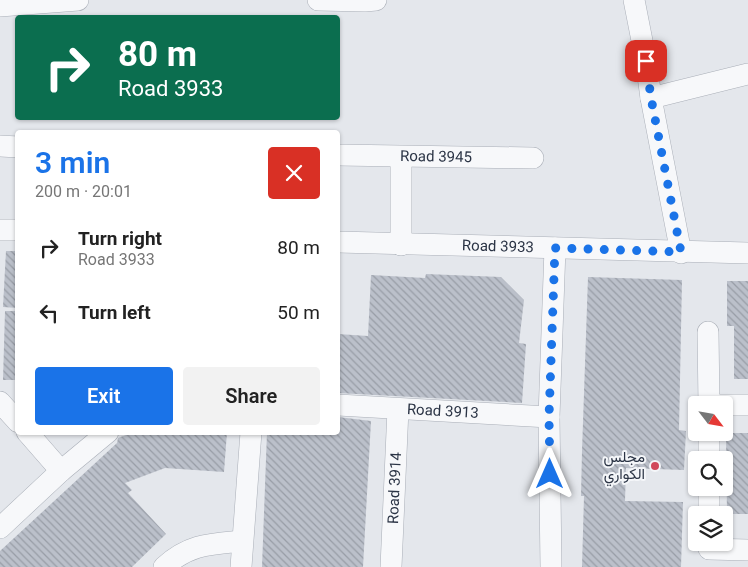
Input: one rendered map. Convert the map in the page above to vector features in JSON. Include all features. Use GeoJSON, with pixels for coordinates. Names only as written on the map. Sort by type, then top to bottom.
{"type":"FeatureCollection","features":[{"type":"Feature","properties":{"kind":"street"},"geometry":{"type":"LineString","coordinates":[[0,6],[78,0]]}},
{"type":"Feature","properties":{"kind":"street"},"geometry":{"type":"LineString","coordinates":[[318,0],[376,0]]}},
{"type":"Feature","properties":{"kind":"street"},"geometry":{"type":"LineString","coordinates":[[634,0],[681,252]]}},
{"type":"Feature","properties":{"kind":"street"},"geometry":{"type":"LineString","coordinates":[[651,98],[748,74]]}},
{"type":"Feature","properties":{"kind":"street"},"geometry":{"type":"LineString","coordinates":[[0,146],[15,147]]}},
{"type":"Feature","properties":{"kind":"street","name":"Road 3945"},"geometry":{"type":"LineString","coordinates":[[340,155],[533,158]]}},
{"type":"Feature","properties":{"kind":"street"},"geometry":{"type":"LineString","coordinates":[[401,157],[401,245]]}},
{"type":"Feature","properties":{"kind":"street"},"geometry":{"type":"LineString","coordinates":[[0,230],[15,230]]}},
{"type":"Feature","properties":{"kind":"street","name":"Road 3933"},"geometry":{"type":"LineString","coordinates":[[340,242],[748,254]]}},
{"type":"Feature","properties":{"kind":"street"},"geometry":{"type":"LineString","coordinates":[[551,567],[549,417],[555,248]]}},
{"type":"Feature","properties":{"kind":"street"},"geometry":{"type":"LineString","coordinates":[[708,332],[709,396]]}},
{"type":"Feature","properties":{"kind":"street"},"geometry":{"type":"LineString","coordinates":[[0,402],[15,419]]}},
{"type":"Feature","properties":{"kind":"street"},"geometry":{"type":"LineString","coordinates":[[733,405],[748,405]]}},
{"type":"Feature","properties":{"kind":"street","name":"Road 3913"},"geometry":{"type":"LineString","coordinates":[[340,406],[549,417]]}},
{"type":"Feature","properties":{"kind":"street","name":"Road 3914"},"geometry":{"type":"LineString","coordinates":[[391,567],[398,408]]}},
{"type":"Feature","properties":{"kind":"street"},"geometry":{"type":"LineString","coordinates":[[30,435],[61,471]]}},
{"type":"Feature","properties":{"kind":"street"},"geometry":{"type":"LineString","coordinates":[[0,528],[61,471],[104,435]]}},
{"type":"Feature","properties":{"kind":"street"},"geometry":{"type":"LineString","coordinates":[[240,567],[251,435]]}},
{"type":"Feature","properties":{"kind":"street"},"geometry":{"type":"LineString","coordinates":[[164,567],[183,553],[198,546],[242,541]]}},
{"type":"Feature","properties":{"kind":"street"},"geometry":{"type":"LineString","coordinates":[[709,553],[748,550]]}},
{"type":"Feature","properties":{"kind":"building"},"geometry":{"type":"Polygon","coordinates":[[[6,251],[15,251],[15,308],[3,307],[6,251]]]}},
{"type":"Feature","properties":{"kind":"building"},"geometry":{"type":"Polygon","coordinates":[[[426,274],[501,277],[524,300],[519,343],[526,344],[522,403],[340,393],[340,334],[368,336],[371,275],[425,278],[426,274]]]}},
{"type":"Feature","properties":{"kind":"building"},"geometry":{"type":"Polygon","coordinates":[[[588,277],[682,280],[679,430],[686,431],[684,470],[626,468],[625,501],[683,502],[681,567],[582,567],[584,496],[581,496],[588,277]]]}},
{"type":"Feature","properties":{"kind":"building"},"geometry":{"type":"Polygon","coordinates":[[[727,281],[748,281],[748,379],[734,379],[734,326],[727,326],[727,281]]]}},
{"type":"Feature","properties":{"kind":"building"},"geometry":{"type":"Polygon","coordinates":[[[5,311],[15,311],[15,380],[3,380],[5,311]]]}},
{"type":"Feature","properties":{"kind":"building"},"geometry":{"type":"Polygon","coordinates":[[[340,417],[371,421],[363,567],[262,567],[267,435],[340,435],[340,417]]]}},
{"type":"Feature","properties":{"kind":"building"},"geometry":{"type":"Polygon","coordinates":[[[733,433],[748,433],[748,514],[733,514],[733,506],[727,506],[727,496],[733,496],[733,451],[726,451],[726,441],[733,441],[733,433]]]}},
{"type":"Feature","properties":{"kind":"building"},"geometry":{"type":"Polygon","coordinates":[[[126,435],[227,435],[224,472],[165,468],[125,483],[132,490],[128,493],[166,534],[132,567],[0,567],[0,551],[117,443],[118,438],[126,435]]]}},
{"type":"Feature","properties":{"kind":"place","name":"مجلس الكواري"},"geometry":{"type":"Point","coordinates":[655,466]}},
{"type":"Feature","properties":{"kind":"route"},"geometry":{"type":"LineString","coordinates":[[550,474],[549,417],[555,248],[681,252],[651,98],[646,61]]}}]}
